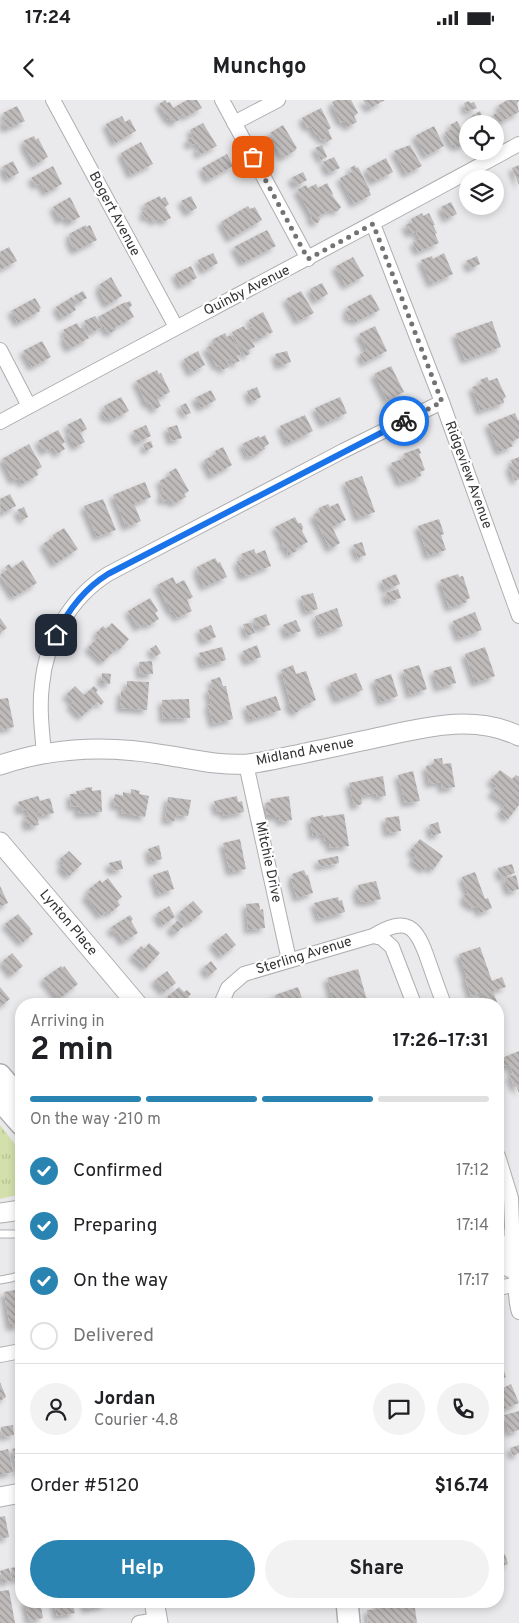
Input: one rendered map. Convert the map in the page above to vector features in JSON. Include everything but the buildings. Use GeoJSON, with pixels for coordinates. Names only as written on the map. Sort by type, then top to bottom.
{"type":"FeatureCollection","features":[{"type":"Feature","properties":{"kind":"main road"},"geometry":{"type":"LineString","coordinates":[[0,1074],[9,1102],[15,1113]]}},
{"type":"Feature","properties":{"kind":"main road"},"geometry":{"type":"LineString","coordinates":[[348,1608],[349,1623]]}},
{"type":"Feature","properties":{"kind":"street","name":"Bogert Avenue"},"geometry":{"type":"LineString","coordinates":[[53,100],[176,327]]}},
{"type":"Feature","properties":{"kind":"street"},"geometry":{"type":"LineString","coordinates":[[222,100],[308,259]]}},
{"type":"Feature","properties":{"kind":"street"},"geometry":{"type":"LineString","coordinates":[[234,124],[278,100]]}},
{"type":"Feature","properties":{"kind":"street","name":"Quinby Avenue"},"geometry":{"type":"LineString","coordinates":[[0,422],[176,327],[308,259],[519,144]]}},
{"type":"Feature","properties":{"kind":"street","name":"Ridgeview Avenue"},"geometry":{"type":"LineString","coordinates":[[373,224],[442,402],[519,616]]}},
{"type":"Feature","properties":{"kind":"street"},"geometry":{"type":"LineString","coordinates":[[0,350],[29,406]]}},
{"type":"Feature","properties":{"kind":"street"},"geometry":{"type":"LineString","coordinates":[[44,754],[41,686],[45,664],[50,647],[68,611],[93,583],[116,569],[326,460],[442,402]]}},
{"type":"Feature","properties":{"kind":"street","name":"Midland Avenue"},"geometry":{"type":"LineString","coordinates":[[0,765],[44,754],[86,749],[115,749],[165,755],[204,763],[246,764],[436,725],[463,723],[490,726],[519,736]]}},
{"type":"Feature","properties":{"kind":"street","name":"Mitchie Drive"},"geometry":{"type":"LineString","coordinates":[[246,764],[289,960]]}},
{"type":"Feature","properties":{"kind":"street","name":"Lynton Place"},"geometry":{"type":"LineString","coordinates":[[0,842],[132,998]]}},
{"type":"Feature","properties":{"kind":"street","name":"Sterling Avenue"},"geometry":{"type":"LineString","coordinates":[[224,998],[228,988],[244,974],[372,936],[388,928],[400,926],[406,926],[417,933],[442,998]]}},
{"type":"Feature","properties":{"kind":"street"},"geometry":{"type":"LineString","coordinates":[[372,936],[382,938],[392,947],[412,998]]}},
{"type":"Feature","properties":{"kind":"street"},"geometry":{"type":"LineString","coordinates":[[9,1102],[15,1118]]}},
{"type":"Feature","properties":{"kind":"street"},"geometry":{"type":"LineString","coordinates":[[504,1175],[511,1198],[512,1250],[517,1284],[516,1303],[519,1312]]}},
{"type":"Feature","properties":{"kind":"street"},"geometry":{"type":"LineString","coordinates":[[512,1226],[519,1239]]}},
{"type":"Feature","properties":{"kind":"street"},"geometry":{"type":"LineString","coordinates":[[504,1253],[517,1284]]}},
{"type":"Feature","properties":{"kind":"street"},"geometry":{"type":"LineString","coordinates":[[504,1287],[517,1284]]}},
{"type":"Feature","properties":{"kind":"street"},"geometry":{"type":"LineString","coordinates":[[0,1355],[15,1352]]}},
{"type":"Feature","properties":{"kind":"street"},"geometry":{"type":"LineString","coordinates":[[0,1497],[15,1494]]}},
{"type":"Feature","properties":{"kind":"lane"},"geometry":{"type":"LineString","coordinates":[[0,1234],[15,1234]]}},
{"type":"Feature","properties":{"kind":"lane"},"geometry":{"type":"LineString","coordinates":[[0,1280],[15,1277]]}},
{"type":"Feature","properties":{"kind":"green space"},"geometry":{"type":"Polygon","coordinates":[[[0,1125],[15,1144],[15,1195],[0,1199],[0,1125]]]}},
{"type":"Feature","properties":{"kind":"way so far"},"geometry":{"type":"LineString","coordinates":[[253,157],[308,259],[373,224],[442,402],[404,421]]}},
{"type":"Feature","properties":{"kind":"route"},"geometry":{"type":"LineString","coordinates":[[56,635],[68,611],[93,583],[404,421]]}}]}
